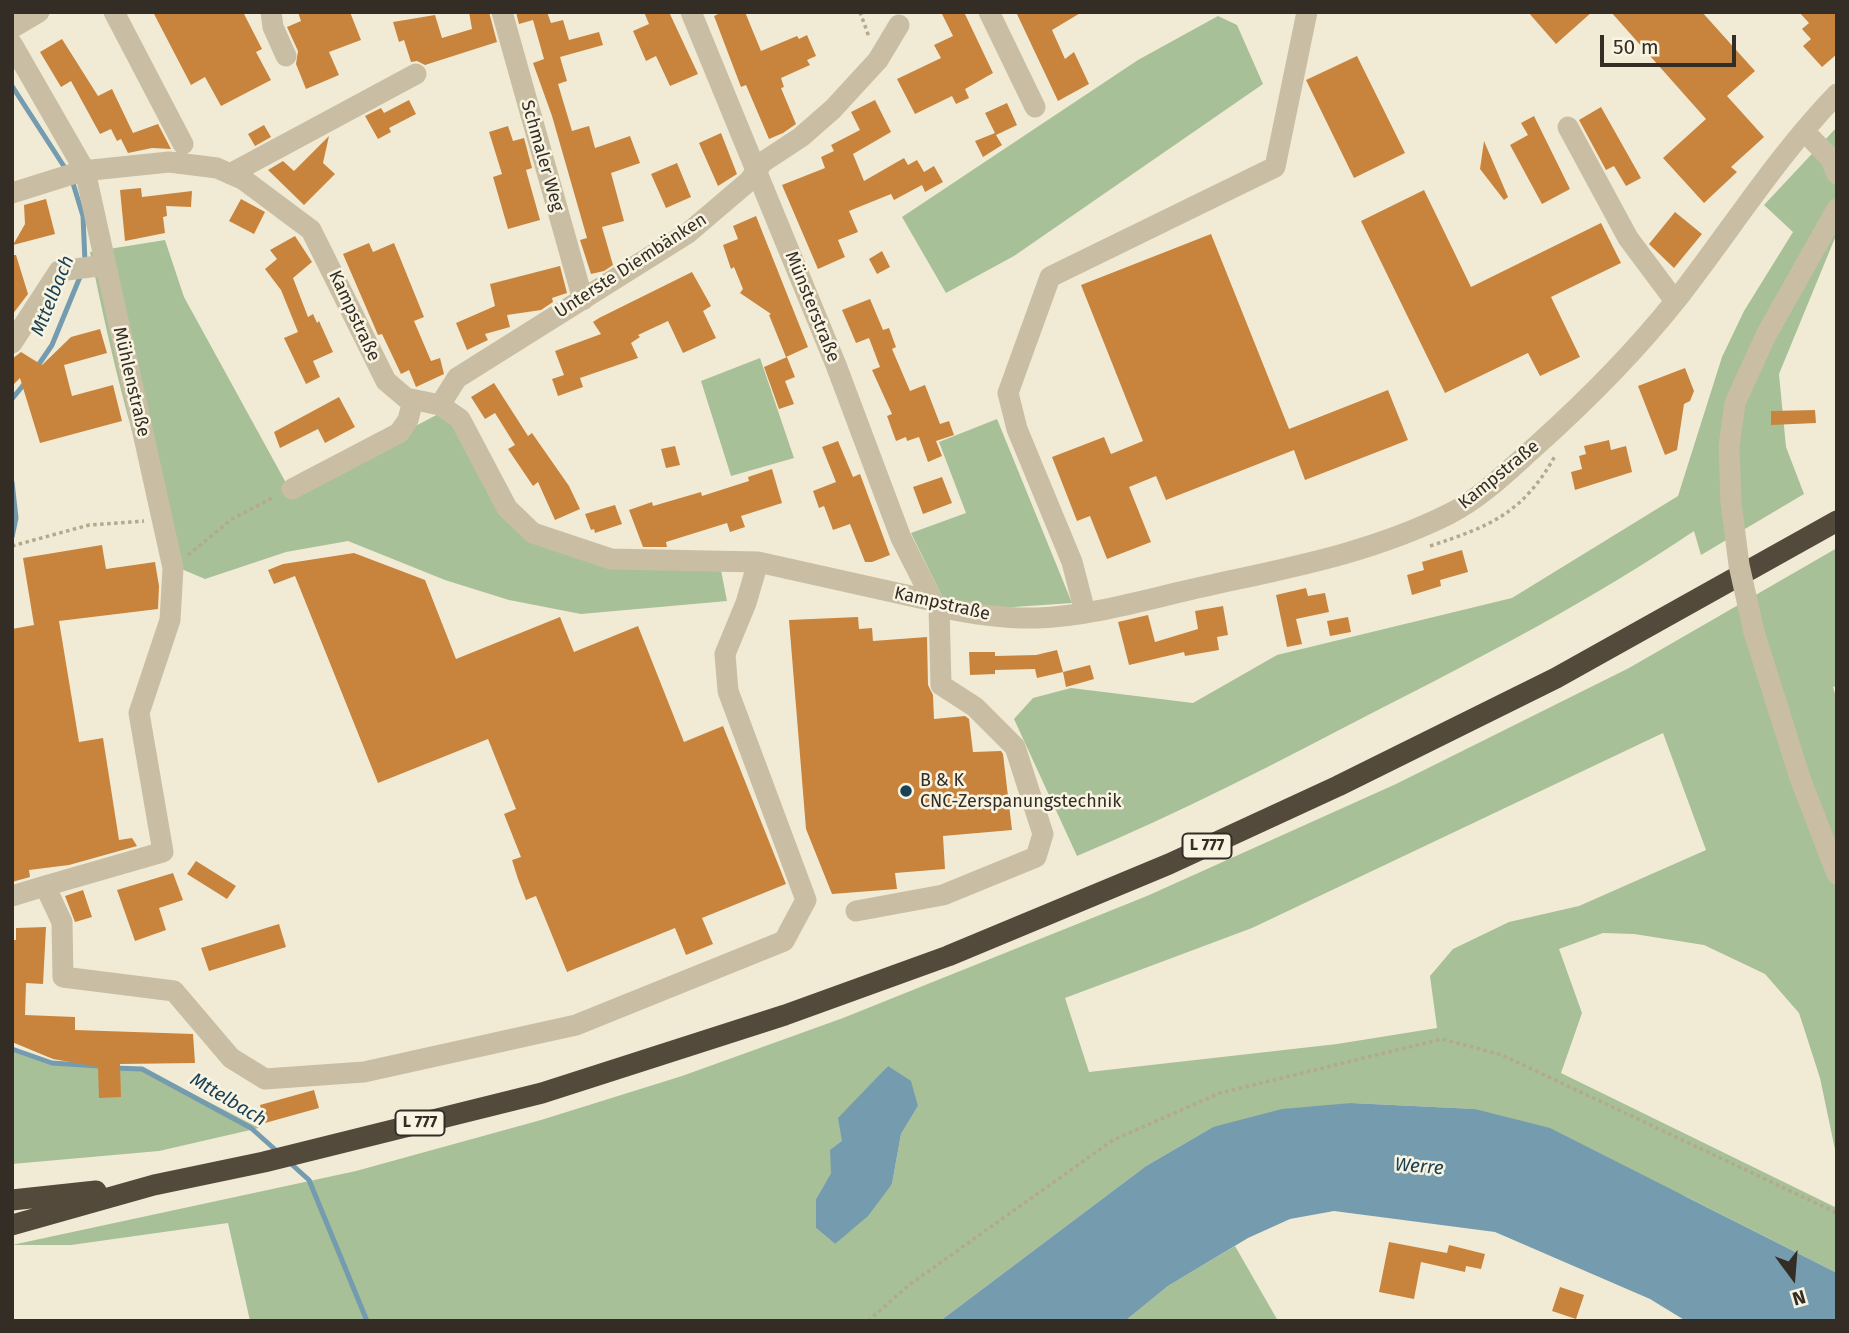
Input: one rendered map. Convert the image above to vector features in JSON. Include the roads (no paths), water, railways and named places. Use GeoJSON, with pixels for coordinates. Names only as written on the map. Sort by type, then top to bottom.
{"type":"FeatureCollection","features":[{"type":"Feature","properties":{"kind":"highway","name":"L 777"},"geometry":{"type":"LineString","coordinates":[[12,1225],[154,1185],[298,1154],[542,1093],[624,1068],[948,956],[1169,864],[1350,780],[1556,678],[1837,522]]}},
{"type":"Feature","properties":{"kind":"highway","name":"L 777"},"geometry":{"type":"LineString","coordinates":[[12,1200],[154,1185]]}},
{"type":"Feature","properties":{"kind":"street"},"geometry":{"type":"LineString","coordinates":[[12,28],[39,12]]}},
{"type":"Feature","properties":{"kind":"street"},"geometry":{"type":"LineString","coordinates":[[114,12],[183,144]]}},
{"type":"Feature","properties":{"kind":"street"},"geometry":{"type":"LineString","coordinates":[[271,12],[273,27],[286,56]]}},
{"type":"Feature","properties":{"kind":"street","name":"Schmaler Weg"},"geometry":{"type":"LineString","coordinates":[[502,12],[583,300]]}},
{"type":"Feature","properties":{"kind":"street","name":"Münsterstraße"},"geometry":{"type":"LineString","coordinates":[[691,12],[757,170],[901,538],[936,604]]}},
{"type":"Feature","properties":{"kind":"street"},"geometry":{"type":"LineString","coordinates":[[989,12],[1035,107]]}},
{"type":"Feature","properties":{"kind":"street"},"geometry":{"type":"LineString","coordinates":[[1085,611],[1072,562],[1017,429],[1008,393],[1049,277],[1275,167],[1307,12]]}},
{"type":"Feature","properties":{"kind":"street","name":"Unterste Diembänken"},"geometry":{"type":"LineString","coordinates":[[440,405],[457,379],[688,233],[749,181],[757,170],[833,109],[878,60],[899,26]]}},
{"type":"Feature","properties":{"kind":"street","name":"Mühlenstraße"},"geometry":{"type":"LineString","coordinates":[[12,44],[77,174],[173,568],[170,620],[139,713],[163,852],[45,886]]}},
{"type":"Feature","properties":{"kind":"street"},"geometry":{"type":"LineString","coordinates":[[230,174],[416,74]]}},
{"type":"Feature","properties":{"kind":"street","name":"Kampstraße"},"geometry":{"type":"LineString","coordinates":[[77,174],[169,162],[217,168],[277,203],[311,230],[326,255],[374,363],[386,380],[406,398],[440,405],[460,419],[507,508],[533,533],[611,559],[758,562],[936,604],[1010,618],[1039,618],[1085,611],[1329,559],[1383,544],[1452,513],[1493,484],[1564,421],[1623,361],[1675,301],[1805,132],[1834,103]]}},
{"type":"Feature","properties":{"kind":"street"},"geometry":{"type":"LineString","coordinates":[[1568,127],[1628,238],[1675,301]]}},
{"type":"Feature","properties":{"kind":"street"},"geometry":{"type":"LineString","coordinates":[[1805,132],[1831,159],[1837,174]]}},
{"type":"Feature","properties":{"kind":"street"},"geometry":{"type":"LineString","coordinates":[[12,193],[77,174]]}},
{"type":"Feature","properties":{"kind":"street"},"geometry":{"type":"LineString","coordinates":[[1837,209],[1766,335],[1735,403],[1729,446],[1731,502],[1739,565],[1754,632],[1800,778],[1837,874]]}},
{"type":"Feature","properties":{"kind":"street"},"geometry":{"type":"LineString","coordinates":[[12,343],[59,271],[101,265]]}},
{"type":"Feature","properties":{"kind":"street"},"geometry":{"type":"LineString","coordinates":[[292,489],[399,433],[408,420],[413,400]]}},
{"type":"Feature","properties":{"kind":"street"},"geometry":{"type":"LineString","coordinates":[[12,896],[45,886],[62,922],[63,977],[174,992],[231,1058],[265,1079],[364,1072],[576,1025],[784,941],[806,900],[728,691],[724,673],[725,654],[746,603],[758,562]]}},
{"type":"Feature","properties":{"kind":"street"},"geometry":{"type":"LineString","coordinates":[[856,911],[943,895],[1036,857],[1043,834],[1015,747],[975,707],[941,685],[936,604]]}},
{"type":"Feature","properties":{"kind":"water"},"geometry":{"type":"Polygon","coordinates":[[[888,1066],[911,1081],[918,1106],[901,1134],[892,1184],[868,1216],[835,1244],[816,1228],[816,1199],[831,1173],[830,1150],[842,1141],[838,1118],[888,1066]]]}},
{"type":"Feature","properties":{"kind":"water","name":"Werre"},"geometry":{"type":"Polygon","coordinates":[[[1351,1103],[1475,1109],[1550,1128],[1837,1273],[1837,1321],[1686,1321],[1650,1299],[1495,1232],[1334,1211],[1290,1219],[1248,1238],[1168,1286],[1125,1321],[940,1321],[1146,1166],[1213,1127],[1282,1109],[1351,1103]]]}},
{"type":"Feature","properties":{"kind":"waterway","name":"Mttelbach"},"geometry":{"type":"LineString","coordinates":[[12,86],[67,171]]}},
{"type":"Feature","properties":{"kind":"waterway","name":"Mttelbach"},"geometry":{"type":"LineString","coordinates":[[72,180],[83,216],[85,262]]}},
{"type":"Feature","properties":{"kind":"waterway","name":"Mttelbach"},"geometry":{"type":"LineString","coordinates":[[37,367],[52,345],[82,272]]}},
{"type":"Feature","properties":{"kind":"waterway","name":"Mttelbach"},"geometry":{"type":"LineString","coordinates":[[12,399],[25,383]]}},
{"type":"Feature","properties":{"kind":"waterway","name":"Mttelbach"},"geometry":{"type":"LineString","coordinates":[[12,482],[16,518],[12,537]]}},
{"type":"Feature","properties":{"kind":"waterway","name":"Mttelbach"},"geometry":{"type":"LineString","coordinates":[[12,1049],[52,1063],[98,1066]]}},
{"type":"Feature","properties":{"kind":"waterway","name":"Mttelbach"},"geometry":{"type":"LineString","coordinates":[[114,1068],[142,1069],[251,1128],[279,1153]]}},
{"type":"Feature","properties":{"kind":"waterway","name":"Mttelbach"},"geometry":{"type":"LineString","coordinates":[[289,1162],[309,1180],[367,1321]]}},
{"type":"Feature","properties":{"kind":"place","name":"B & K CNC-Zerspanungstechnik"},"geometry":{"type":"Point","coordinates":[906,791]}}]}
